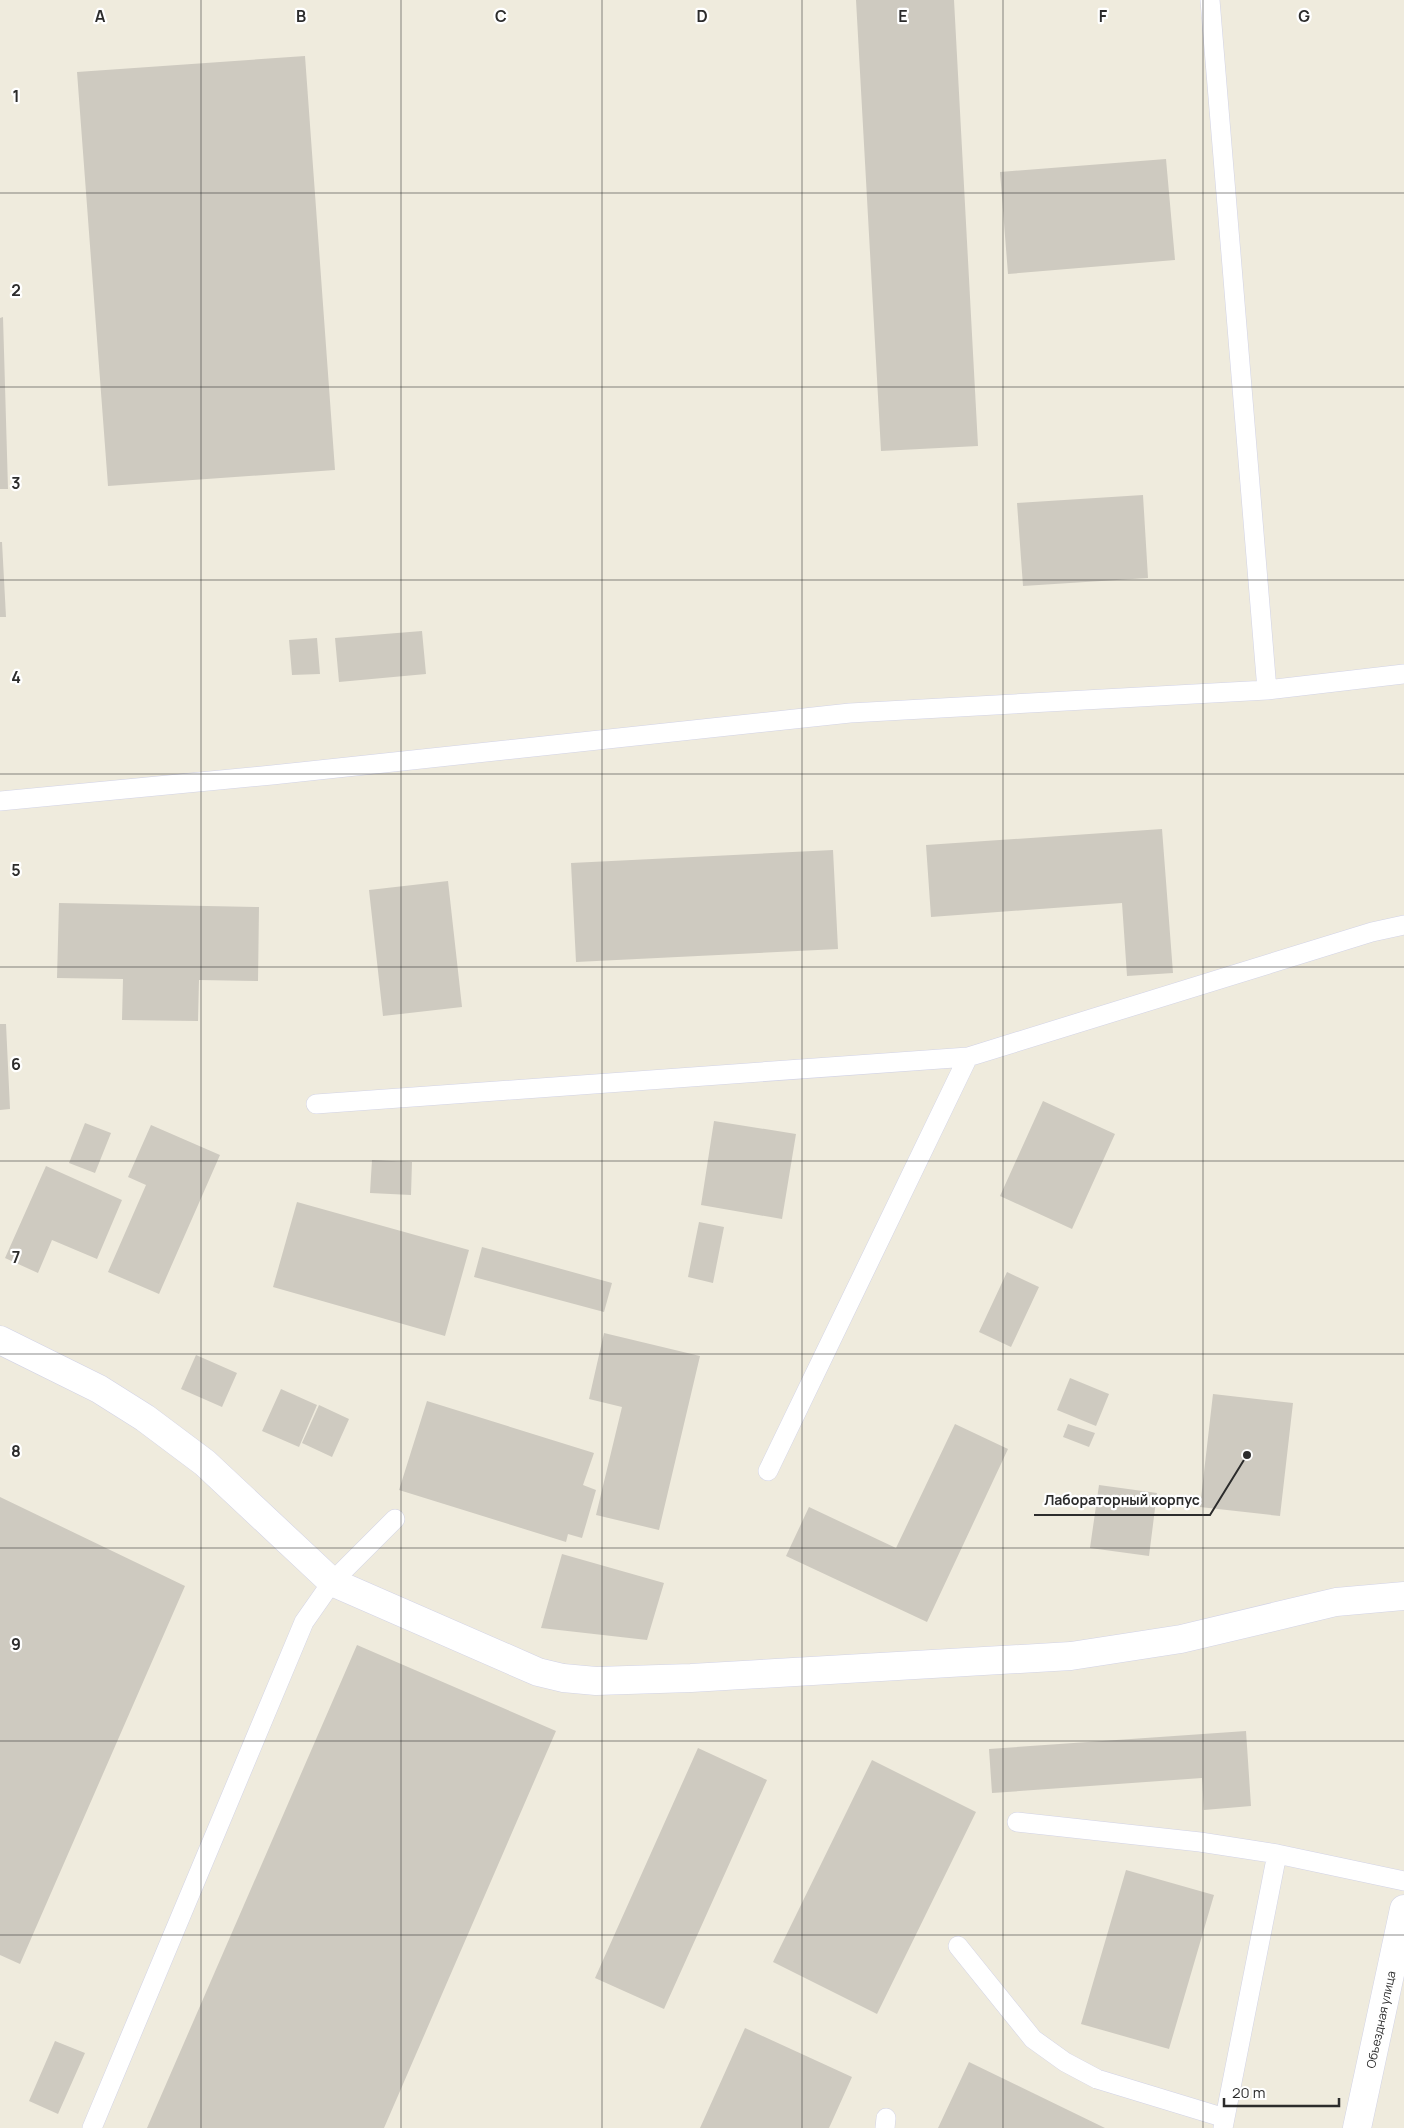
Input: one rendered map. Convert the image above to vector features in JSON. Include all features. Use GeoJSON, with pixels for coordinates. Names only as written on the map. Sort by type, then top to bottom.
{"type":"FeatureCollection","features":[{"type":"Feature","properties":{"kind":"street"},"geometry":{"type":"LineString","coordinates":[[0,1340],[99,1389],[145,1418],[205,1463],[332,1582],[538,1672],[563,1678],[596,1681],[691,1678],[1071,1656],[1181,1639],[1336,1602],[1404,1596]]}},
{"type":"Feature","properties":{"kind":"street","name":"Объездная улица"},"geometry":{"type":"LineString","coordinates":[[1357,2128],[1404,1909]]}},
{"type":"Feature","properties":{"kind":"lane"},"geometry":{"type":"LineString","coordinates":[[1210,0],[1267,690]]}},
{"type":"Feature","properties":{"kind":"lane"},"geometry":{"type":"LineString","coordinates":[[0,801],[282,774],[850,714],[1267,690],[1404,674]]}},
{"type":"Feature","properties":{"kind":"lane"},"geometry":{"type":"LineString","coordinates":[[316,1104],[968,1057],[1372,932],[1404,925]]}},
{"type":"Feature","properties":{"kind":"lane"},"geometry":{"type":"LineString","coordinates":[[768,1471],[968,1057]]}},
{"type":"Feature","properties":{"kind":"lane"},"geometry":{"type":"LineString","coordinates":[[92,2128],[304,1622],[332,1582],[395,1519]]}},
{"type":"Feature","properties":{"kind":"lane"},"geometry":{"type":"LineString","coordinates":[[1017,1822],[1200,1842],[1278,1854],[1404,1881]]}},
{"type":"Feature","properties":{"kind":"lane"},"geometry":{"type":"LineString","coordinates":[[958,1946],[1033,2039],[1065,2062],[1106,2082],[1224,2123],[1278,1854]]}},
{"type":"Feature","properties":{"kind":"building"},"geometry":{"type":"Polygon","coordinates":[[[856,0],[954,0],[978,446],[881,451],[856,0]]]}},
{"type":"Feature","properties":{"kind":"building"},"geometry":{"type":"Polygon","coordinates":[[[305,56],[335,470],[108,486],[77,72],[305,56]]]}},
{"type":"Feature","properties":{"kind":"building"},"geometry":{"type":"Polygon","coordinates":[[[1166,159],[1175,260],[1008,274],[1000,172],[1166,159]]]}},
{"type":"Feature","properties":{"kind":"building"},"geometry":{"type":"Polygon","coordinates":[[[3,317],[8,489],[0,489],[0,318],[3,317]]]}},
{"type":"Feature","properties":{"kind":"building"},"geometry":{"type":"Polygon","coordinates":[[[1143,495],[1148,578],[1023,586],[1017,503],[1143,495]]]}},
{"type":"Feature","properties":{"kind":"building"},"geometry":{"type":"Polygon","coordinates":[[[0,542],[2,542],[6,617],[0,617],[0,542]]]}},
{"type":"Feature","properties":{"kind":"building"},"geometry":{"type":"Polygon","coordinates":[[[422,631],[426,674],[339,682],[335,638],[422,631]]]}},
{"type":"Feature","properties":{"kind":"building"},"geometry":{"type":"Polygon","coordinates":[[[317,638],[320,674],[292,675],[289,640],[317,638]]]}},
{"type":"Feature","properties":{"kind":"building"},"geometry":{"type":"Polygon","coordinates":[[[1162,829],[1173,973],[1127,976],[1122,903],[931,917],[926,845],[1162,829]]]}},
{"type":"Feature","properties":{"kind":"building"},"geometry":{"type":"Polygon","coordinates":[[[833,850],[838,949],[576,962],[571,863],[833,850]]]}},
{"type":"Feature","properties":{"kind":"building"},"geometry":{"type":"Polygon","coordinates":[[[448,881],[462,1007],[383,1016],[369,890],[448,881]]]}},
{"type":"Feature","properties":{"kind":"building"},"geometry":{"type":"Polygon","coordinates":[[[59,903],[259,907],[258,981],[199,980],[198,1021],[122,1020],[123,979],[57,978],[59,903]]]}},
{"type":"Feature","properties":{"kind":"building"},"geometry":{"type":"Polygon","coordinates":[[[0,1024],[6,1024],[10,1109],[0,1110],[0,1024]]]}},
{"type":"Feature","properties":{"kind":"building"},"geometry":{"type":"Polygon","coordinates":[[[1043,1101],[1115,1134],[1072,1229],[1000,1196],[1043,1101]]]}},
{"type":"Feature","properties":{"kind":"building"},"geometry":{"type":"Polygon","coordinates":[[[714,1121],[796,1134],[782,1219],[701,1205],[714,1121]]]}},
{"type":"Feature","properties":{"kind":"building"},"geometry":{"type":"Polygon","coordinates":[[[85,1123],[111,1133],[95,1173],[69,1163],[85,1123]]]}},
{"type":"Feature","properties":{"kind":"building"},"geometry":{"type":"Polygon","coordinates":[[[151,1125],[220,1155],[159,1294],[108,1272],[146,1185],[128,1177],[151,1125]]]}},
{"type":"Feature","properties":{"kind":"building"},"geometry":{"type":"Polygon","coordinates":[[[372,1160],[412,1162],[411,1195],[370,1193],[372,1160]]]}},
{"type":"Feature","properties":{"kind":"building"},"geometry":{"type":"Polygon","coordinates":[[[46,1166],[122,1200],[97,1259],[52,1240],[38,1273],[5,1258],[46,1166]]]}},
{"type":"Feature","properties":{"kind":"building"},"geometry":{"type":"Polygon","coordinates":[[[297,1202],[469,1250],[445,1336],[273,1287],[297,1202]]]}},
{"type":"Feature","properties":{"kind":"building"},"geometry":{"type":"Polygon","coordinates":[[[699,1222],[724,1227],[713,1283],[688,1277],[699,1222]]]}},
{"type":"Feature","properties":{"kind":"building"},"geometry":{"type":"Polygon","coordinates":[[[482,1247],[612,1283],[604,1312],[474,1277],[482,1247]]]}},
{"type":"Feature","properties":{"kind":"building"},"geometry":{"type":"Polygon","coordinates":[[[1007,1272],[1039,1287],[1011,1347],[979,1332],[1007,1272]]]}},
{"type":"Feature","properties":{"kind":"building"},"geometry":{"type":"Polygon","coordinates":[[[604,1333],[700,1356],[659,1530],[596,1515],[622,1407],[589,1399],[604,1333]]]}},
{"type":"Feature","properties":{"kind":"building"},"geometry":{"type":"Polygon","coordinates":[[[196,1355],[237,1373],[222,1407],[181,1389],[196,1355]]]}},
{"type":"Feature","properties":{"kind":"building"},"geometry":{"type":"Polygon","coordinates":[[[1070,1378],[1109,1394],[1096,1426],[1057,1410],[1070,1378]]]}},
{"type":"Feature","properties":{"kind":"building"},"geometry":{"type":"Polygon","coordinates":[[[281,1389],[317,1405],[299,1447],[262,1431],[281,1389]]]}},
{"type":"Feature","properties":{"kind":"building"},"geometry":{"type":"Polygon","coordinates":[[[1213,1394],[1293,1403],[1280,1516],[1200,1507],[1213,1394]]]}},
{"type":"Feature","properties":{"kind":"building"},"geometry":{"type":"Polygon","coordinates":[[[427,1401],[594,1453],[583,1485],[596,1490],[582,1538],[568,1534],[566,1542],[399,1490],[427,1401]]]}},
{"type":"Feature","properties":{"kind":"building"},"geometry":{"type":"Polygon","coordinates":[[[319,1405],[349,1419],[332,1457],[302,1443],[319,1405]]]}},
{"type":"Feature","properties":{"kind":"building"},"geometry":{"type":"Polygon","coordinates":[[[955,1424],[1008,1449],[927,1622],[786,1556],[809,1507],[896,1548],[955,1424]]]}},
{"type":"Feature","properties":{"kind":"building"},"geometry":{"type":"Polygon","coordinates":[[[1068,1424],[1095,1433],[1089,1447],[1063,1437],[1068,1424]]]}},
{"type":"Feature","properties":{"kind":"building"},"geometry":{"type":"Polygon","coordinates":[[[1099,1485],[1157,1493],[1149,1556],[1090,1548],[1099,1485]]]}},
{"type":"Feature","properties":{"kind":"building"},"geometry":{"type":"Polygon","coordinates":[[[0,1497],[185,1586],[20,1964],[0,1955],[0,1497]]]}},
{"type":"Feature","properties":{"kind":"building"},"geometry":{"type":"Polygon","coordinates":[[[562,1554],[664,1583],[647,1640],[541,1628],[562,1554]]]}},
{"type":"Feature","properties":{"kind":"building"},"geometry":{"type":"Polygon","coordinates":[[[357,1645],[556,1731],[384,2128],[147,2128],[357,1645]]]}},
{"type":"Feature","properties":{"kind":"building"},"geometry":{"type":"Polygon","coordinates":[[[1246,1731],[1251,1806],[1204,1810],[1202,1778],[992,1793],[989,1749],[1246,1731]]]}},
{"type":"Feature","properties":{"kind":"building"},"geometry":{"type":"Polygon","coordinates":[[[698,1748],[767,1780],[664,2009],[595,1978],[698,1748]]]}},
{"type":"Feature","properties":{"kind":"building"},"geometry":{"type":"Polygon","coordinates":[[[872,1760],[976,1812],[877,2014],[773,1962],[872,1760]]]}},
{"type":"Feature","properties":{"kind":"building"},"geometry":{"type":"Polygon","coordinates":[[[1126,1870],[1214,1895],[1169,2049],[1081,2024],[1126,1870]]]}},
{"type":"Feature","properties":{"kind":"building"},"geometry":{"type":"Polygon","coordinates":[[[745,2028],[852,2077],[829,2128],[700,2128],[745,2028]]]}},
{"type":"Feature","properties":{"kind":"building"},"geometry":{"type":"Polygon","coordinates":[[[55,2041],[85,2053],[58,2114],[29,2101],[55,2041]]]}},
{"type":"Feature","properties":{"kind":"building"},"geometry":{"type":"Polygon","coordinates":[[[969,2062],[1105,2128],[938,2128],[969,2062]]]}},
{"type":"Feature","properties":{"kind":"place","name":"Лабораторный корпус"},"geometry":{"type":"Point","coordinates":[1247,1455]}}]}
